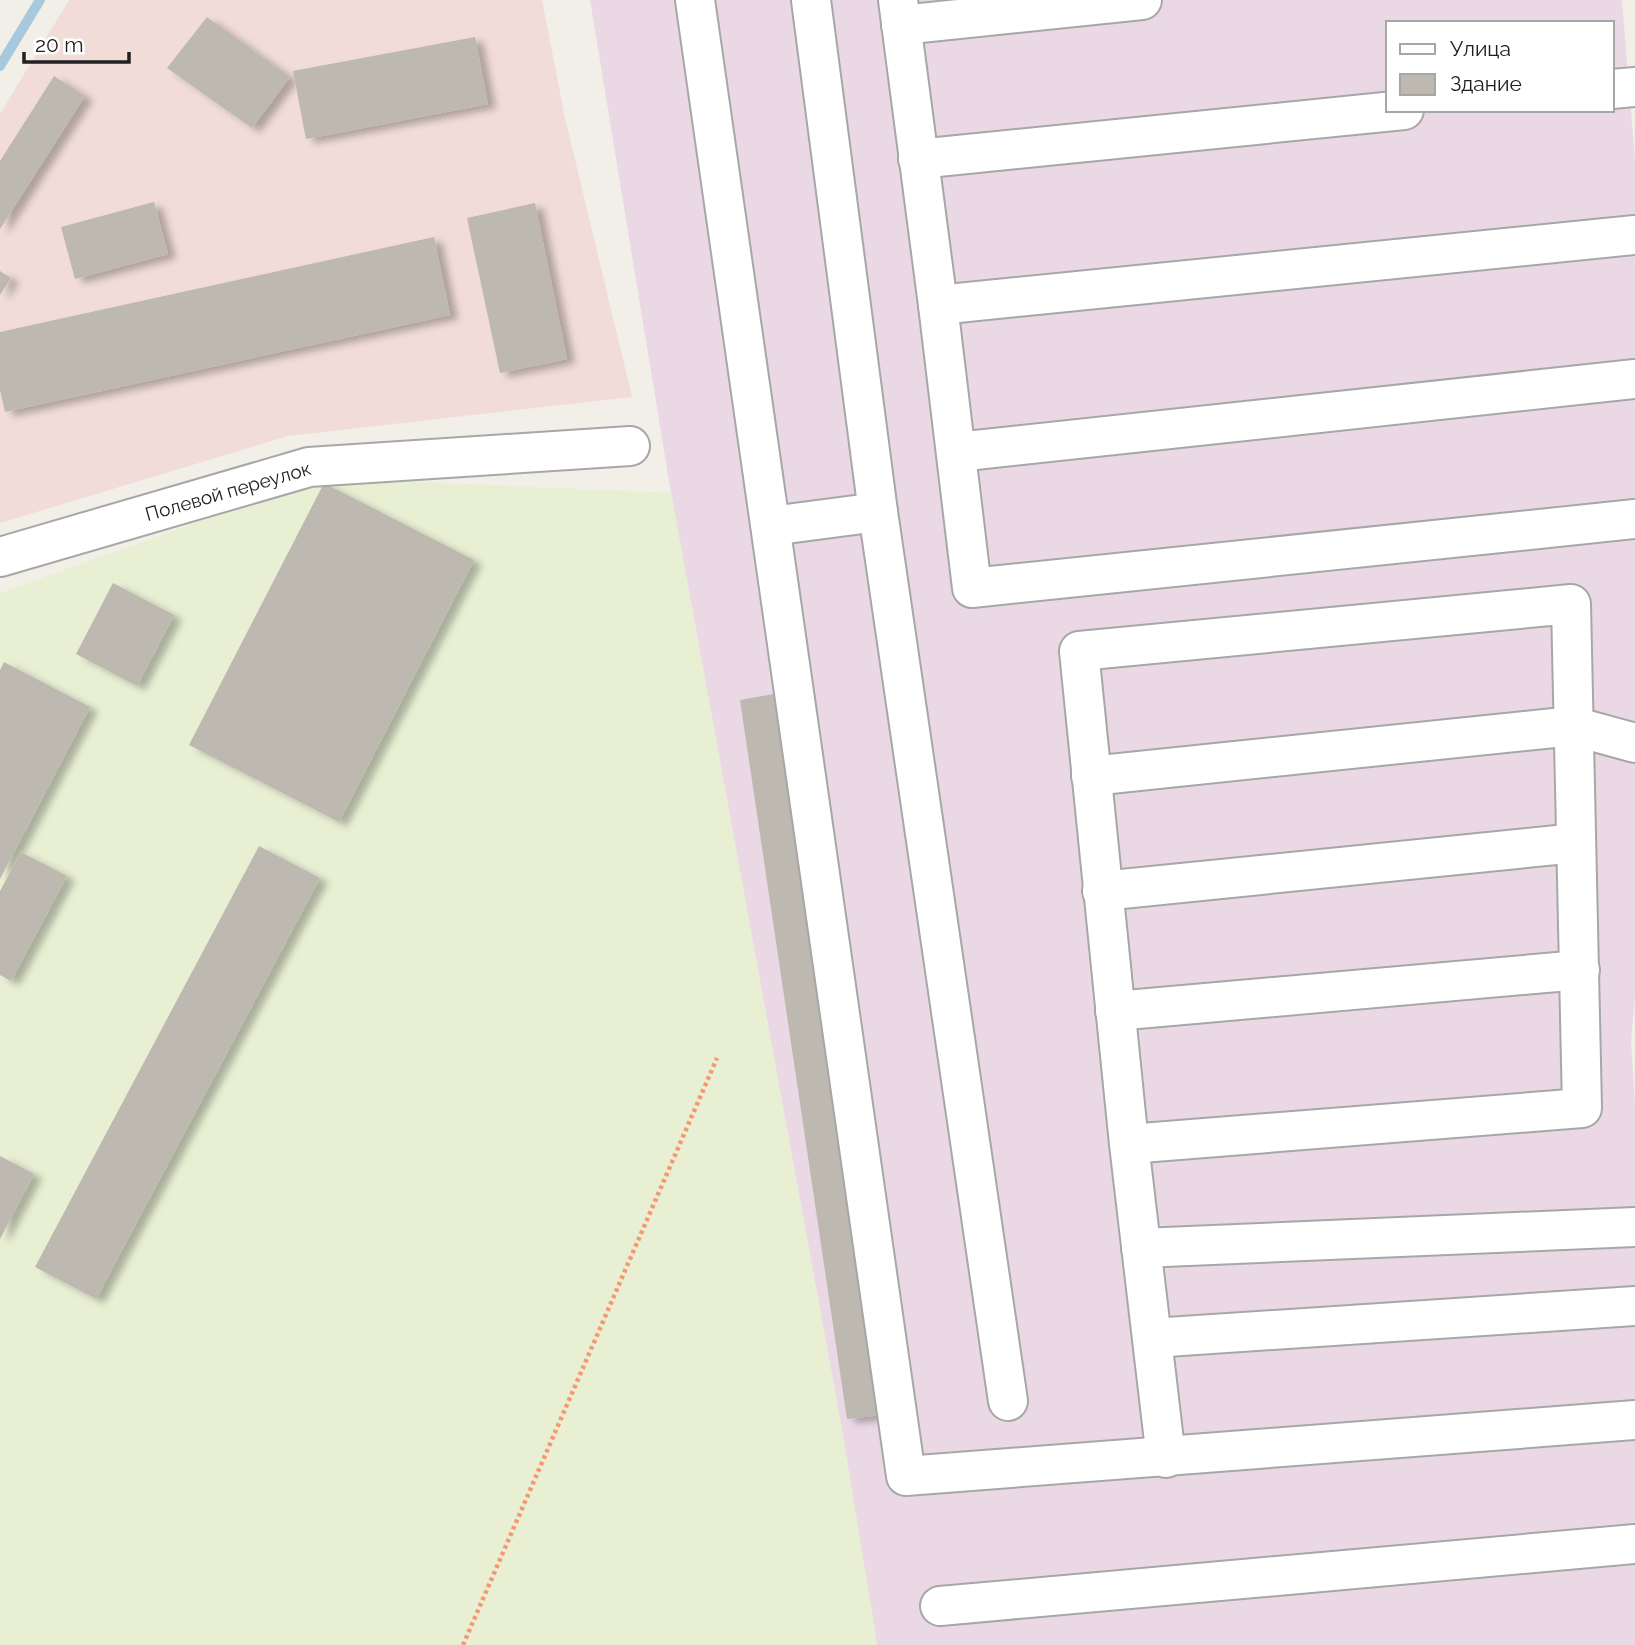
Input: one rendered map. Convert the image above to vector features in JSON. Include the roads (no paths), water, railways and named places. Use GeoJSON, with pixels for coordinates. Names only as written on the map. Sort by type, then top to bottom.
{"type":"FeatureCollection","features":[{"type":"Feature","properties":{"kind":"street"},"geometry":{"type":"LineString","coordinates":[[695,0],[906,1476],[1635,1420]]}},
{"type":"Feature","properties":{"kind":"street"},"geometry":{"type":"LineString","coordinates":[[811,0],[878,512],[1007,1401]]}},
{"type":"Feature","properties":{"kind":"street"},"geometry":{"type":"LineString","coordinates":[[1142,0],[899,13],[957,452],[972,588],[1635,519]]}},
{"type":"Feature","properties":{"kind":"street"},"geometry":{"type":"LineString","coordinates":[[1614,89],[1635,87]]}},
{"type":"Feature","properties":{"kind":"street"},"geometry":{"type":"LineString","coordinates":[[918,159],[1386,112]]}},
{"type":"Feature","properties":{"kind":"street"},"geometry":{"type":"LineString","coordinates":[[938,305],[1635,235]]}},
{"type":"Feature","properties":{"kind":"street"},"geometry":{"type":"LineString","coordinates":[[957,452],[1635,379]]}},
{"type":"Feature","properties":{"kind":"street","name":"Полевой переулок"},"geometry":{"type":"LineString","coordinates":[[0,557],[309,467],[630,446]]}},
{"type":"Feature","properties":{"kind":"street"},"geometry":{"type":"LineString","coordinates":[[771,526],[878,512]]}},
{"type":"Feature","properties":{"kind":"street"},"geometry":{"type":"LineString","coordinates":[[1129,1144],[1583,1108],[1572,604],[1079,651],[1129,1144],[1166,1458]]}},
{"type":"Feature","properties":{"kind":"street"},"geometry":{"type":"LineString","coordinates":[[1091,776],[1573,726],[1635,743]]}},
{"type":"Feature","properties":{"kind":"street"},"geometry":{"type":"LineString","coordinates":[[1102,891],[1576,843]]}},
{"type":"Feature","properties":{"kind":"street"},"geometry":{"type":"LineString","coordinates":[[1115,1011],[1580,970]]}},
{"type":"Feature","properties":{"kind":"street"},"geometry":{"type":"LineString","coordinates":[[1141,1248],[1635,1227]]}},
{"type":"Feature","properties":{"kind":"street"},"geometry":{"type":"LineString","coordinates":[[1152,1338],[1635,1306]]}},
{"type":"Feature","properties":{"kind":"street"},"geometry":{"type":"LineString","coordinates":[[940,1606],[1635,1544]]}},
{"type":"Feature","properties":{"kind":"waterway"},"geometry":{"type":"LineString","coordinates":[[0,66],[40,0]]}}]}
